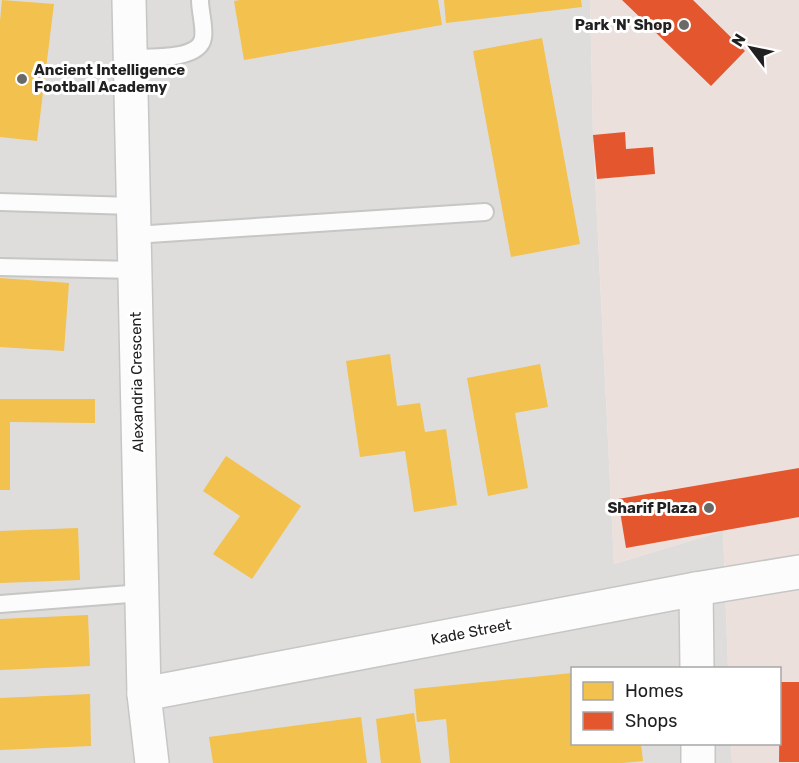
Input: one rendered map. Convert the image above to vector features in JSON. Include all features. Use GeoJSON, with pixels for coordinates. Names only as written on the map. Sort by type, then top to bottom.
{"type":"FeatureCollection","features":[{"type":"Feature","properties":{"kind":"street","name":"Alexandria Crescent"},"geometry":{"type":"LineString","coordinates":[[129,0],[144,694],[152,763]]}},
{"type":"Feature","properties":{"kind":"street","name":"Kade Street"},"geometry":{"type":"LineString","coordinates":[[144,694],[696,589],[799,572]]}},
{"type":"Feature","properties":{"kind":"street"},"geometry":{"type":"LineString","coordinates":[[696,589],[697,667]]}},
{"type":"Feature","properties":{"kind":"street"},"geometry":{"type":"LineString","coordinates":[[698,745],[698,763]]}},
{"type":"Feature","properties":{"kind":"lane"},"geometry":{"type":"LineString","coordinates":[[110,0],[129,0]]}},
{"type":"Feature","properties":{"kind":"lane"},"geometry":{"type":"LineString","coordinates":[[130,58],[189,54],[199,48],[203,38],[200,0]]}},
{"type":"Feature","properties":{"kind":"lane"},"geometry":{"type":"LineString","coordinates":[[0,202],[133,220],[484,212]]}},
{"type":"Feature","properties":{"kind":"lane"},"geometry":{"type":"LineString","coordinates":[[0,267],[135,270]]}},
{"type":"Feature","properties":{"kind":"lane"},"geometry":{"type":"LineString","coordinates":[[0,604],[141,593]]}},
{"type":"Feature","properties":{"kind":"shaded area"},"geometry":{"type":"Polygon","coordinates":[[[0,0],[590,0],[593,135],[614,564],[723,531],[728,667],[571,667],[571,745],[731,745],[732,763],[0,763],[0,0]]]}},
{"type":"Feature","properties":{"kind":"shaded area"},"geometry":{"type":"Polygon","coordinates":[[[590,0],[799,0],[799,763],[732,763],[731,745],[781,745],[781,667],[728,667],[723,531],[614,564],[593,135],[590,0]]]}},
{"type":"Feature","properties":{"kind":"building: Homes","name":"Ancient Intelligence Football Academy"},"geometry":{"type":"Polygon","coordinates":[[[2,0],[54,4],[37,141],[0,137],[2,0]]]}},
{"type":"Feature","properties":{"kind":"building: Homes"},"geometry":{"type":"Polygon","coordinates":[[[438,0],[442,25],[244,60],[234,1],[438,0]]]}},
{"type":"Feature","properties":{"kind":"building: Homes"},"geometry":{"type":"Polygon","coordinates":[[[444,0],[581,0],[582,7],[446,23],[444,0]]]}},
{"type":"Feature","properties":{"kind":"building: Homes"},"geometry":{"type":"Polygon","coordinates":[[[542,38],[580,244],[511,257],[473,51],[542,38]]]}},
{"type":"Feature","properties":{"kind":"building: Homes"},"geometry":{"type":"Polygon","coordinates":[[[0,278],[69,283],[64,351],[0,347],[0,278]]]}},
{"type":"Feature","properties":{"kind":"building: Homes"},"geometry":{"type":"Polygon","coordinates":[[[390,354],[397,406],[420,403],[425,432],[446,429],[457,505],[414,512],[405,451],[360,457],[346,361],[390,354]]]}},
{"type":"Feature","properties":{"kind":"building: Homes"},"geometry":{"type":"Polygon","coordinates":[[[540,364],[548,407],[515,413],[528,488],[488,496],[467,378],[540,364]]]}},
{"type":"Feature","properties":{"kind":"building: Homes"},"geometry":{"type":"Polygon","coordinates":[[[0,399],[95,399],[95,423],[10,422],[10,490],[0,490],[0,399]]]}},
{"type":"Feature","properties":{"kind":"building: Homes"},"geometry":{"type":"Polygon","coordinates":[[[226,456],[301,506],[252,579],[213,554],[240,516],[203,491],[226,456]]]}},
{"type":"Feature","properties":{"kind":"building: Homes"},"geometry":{"type":"Polygon","coordinates":[[[78,528],[80,580],[0,583],[0,531],[78,528]]]}},
{"type":"Feature","properties":{"kind":"building: Homes"},"geometry":{"type":"Polygon","coordinates":[[[88,615],[90,666],[0,670],[0,619],[88,615]]]}},
{"type":"Feature","properties":{"kind":"building: Homes"},"geometry":{"type":"Polygon","coordinates":[[[571,673],[571,745],[641,745],[643,761],[450,763],[446,719],[417,722],[414,689],[571,673]]]}},
{"type":"Feature","properties":{"kind":"building: Homes"},"geometry":{"type":"Polygon","coordinates":[[[90,694],[91,746],[0,750],[0,698],[90,694]]]}},
{"type":"Feature","properties":{"kind":"building: Homes"},"geometry":{"type":"Polygon","coordinates":[[[414,713],[421,763],[381,763],[376,719],[414,713]]]}},
{"type":"Feature","properties":{"kind":"building: Homes"},"geometry":{"type":"Polygon","coordinates":[[[361,717],[367,763],[213,763],[209,737],[361,717]]]}},
{"type":"Feature","properties":{"kind":"building: Shops","name":"Park 'N' Shop"},"geometry":{"type":"Polygon","coordinates":[[[622,0],[693,0],[745,51],[711,86],[622,0]]]}},
{"type":"Feature","properties":{"kind":"building: Shops"},"geometry":{"type":"Polygon","coordinates":[[[625,132],[626,149],[653,147],[655,174],[597,179],[593,135],[625,132]]]}},
{"type":"Feature","properties":{"kind":"building: Shops","name":"Sharif Plaza"},"geometry":{"type":"Polygon","coordinates":[[[799,468],[799,517],[626,548],[618,499],[799,468]]]}},
{"type":"Feature","properties":{"kind":"building: Shops"},"geometry":{"type":"Polygon","coordinates":[[[781,682],[799,682],[799,762],[779,762],[781,682]]]}},
{"type":"Feature","properties":{"kind":"place","name":"Park 'N' Shop"},"geometry":{"type":"Point","coordinates":[684,25]}},
{"type":"Feature","properties":{"kind":"place","name":"Ancient Intelligence Football Academy"},"geometry":{"type":"Point","coordinates":[22,79]}},
{"type":"Feature","properties":{"kind":"place","name":"Sharif Plaza"},"geometry":{"type":"Point","coordinates":[709,508]}}]}
